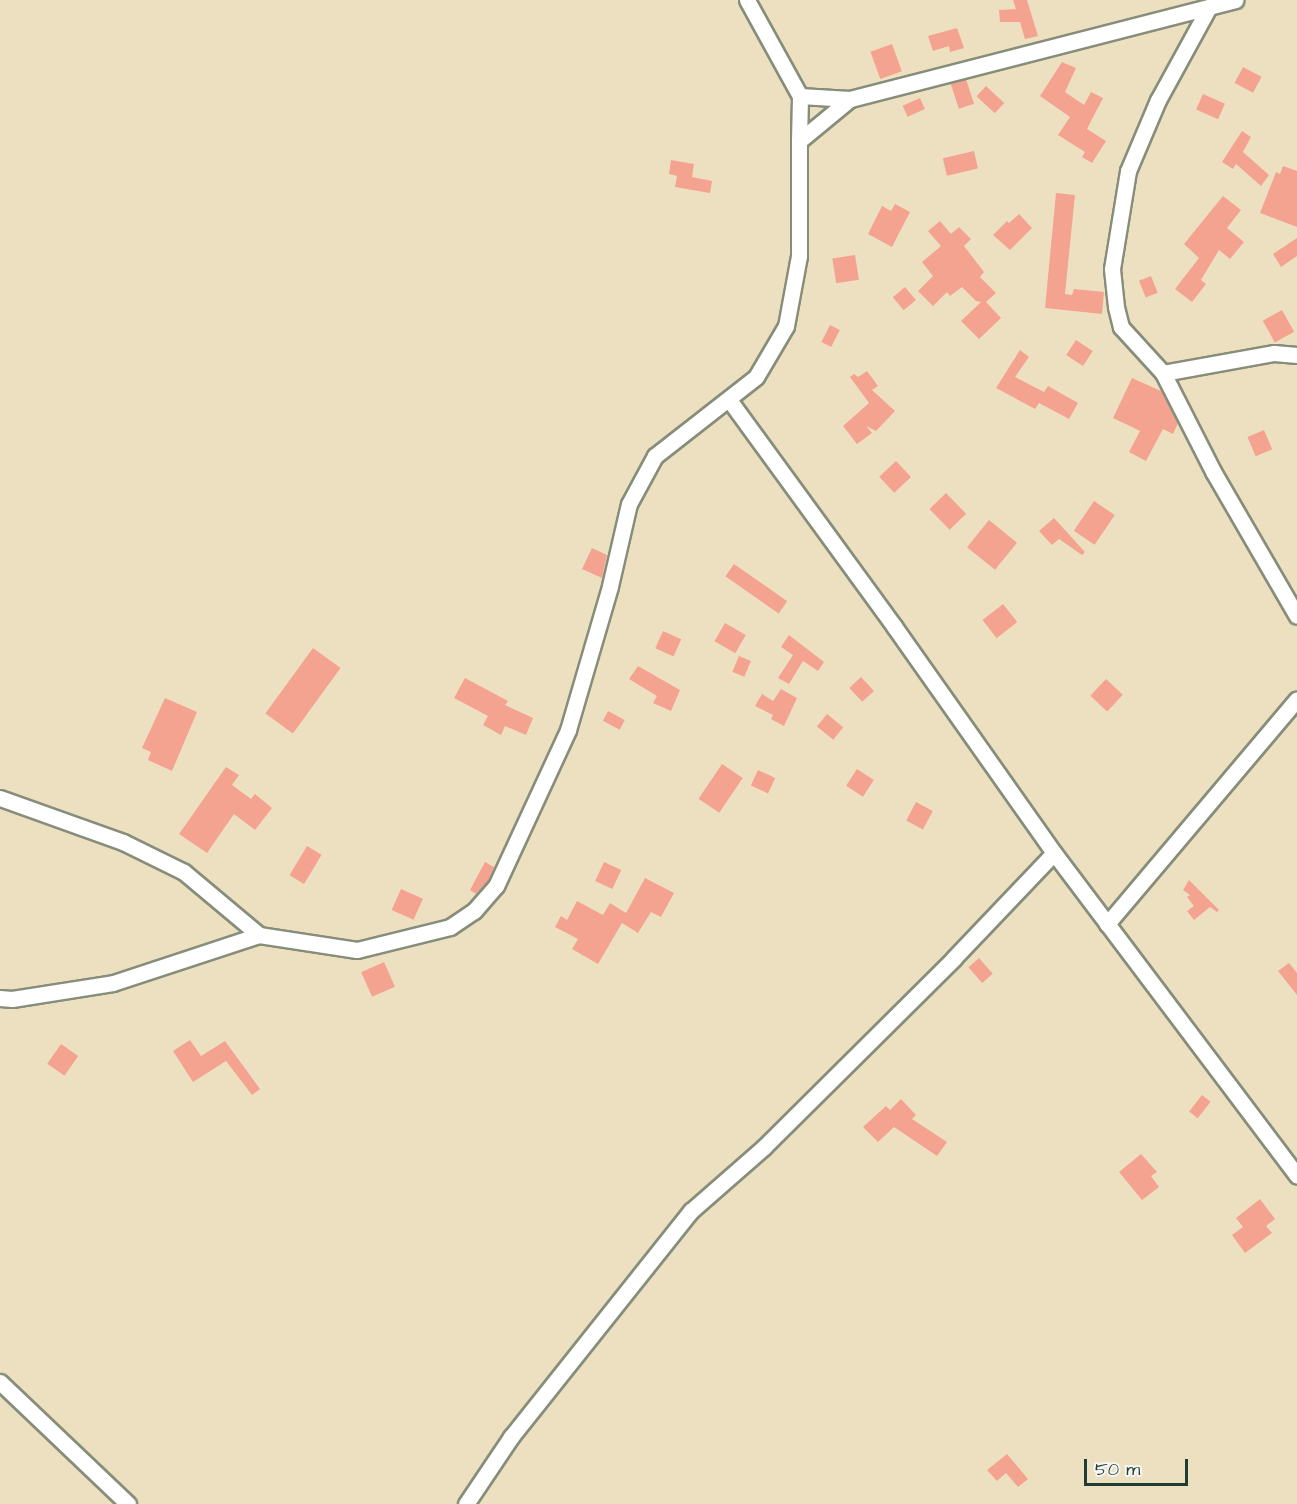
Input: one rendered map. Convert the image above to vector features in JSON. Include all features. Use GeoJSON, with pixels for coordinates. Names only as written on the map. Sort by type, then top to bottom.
{"type":"FeatureCollection","features":[{"type":"Feature","properties":{"kind":"street"},"geometry":{"type":"LineString","coordinates":[[0,998],[12,999],[112,983],[259,935],[357,950],[450,927],[474,911],[496,886],[568,730],[610,586],[629,504],[655,456],[756,377],[786,326],[799,256],[800,96],[747,0]]}},
{"type":"Feature","properties":{"kind":"street"},"geometry":{"type":"LineString","coordinates":[[800,96],[850,99],[1236,0]]}},
{"type":"Feature","properties":{"kind":"street"},"geometry":{"type":"LineString","coordinates":[[1209,7],[1158,100],[1128,171],[1112,269],[1116,307],[1121,327],[1163,373],[1214,473],[1297,616]]}},
{"type":"Feature","properties":{"kind":"street"},"geometry":{"type":"LineString","coordinates":[[799,141],[850,99]]}},
{"type":"Feature","properties":{"kind":"street"},"geometry":{"type":"LineString","coordinates":[[1163,373],[1274,353],[1297,355]]}},
{"type":"Feature","properties":{"kind":"street"},"geometry":{"type":"LineString","coordinates":[[729,400],[894,626],[1054,853],[1297,1176]]}},
{"type":"Feature","properties":{"kind":"street"},"geometry":{"type":"LineString","coordinates":[[1107,924],[1297,699]]}},
{"type":"Feature","properties":{"kind":"street"},"geometry":{"type":"LineString","coordinates":[[0,798],[123,842],[184,872],[259,935]]}},
{"type":"Feature","properties":{"kind":"street"},"geometry":{"type":"LineString","coordinates":[[466,1504],[533,1409],[691,1211],[764,1147],[953,959],[1054,853]]}},
{"type":"Feature","properties":{"kind":"street"},"geometry":{"type":"LineString","coordinates":[[0,1382],[129,1504]]}},
{"type":"Feature","properties":{"kind":"building"},"geometry":{"type":"Polygon","coordinates":[[[1013,0],[1027,0],[1038,36],[1025,39],[1020,22],[1000,22],[999,10],[1016,9],[1013,0]]]}},
{"type":"Feature","properties":{"kind":"building"},"geometry":{"type":"Polygon","coordinates":[[[957,28],[964,48],[950,52],[949,46],[933,51],[928,36],[957,28]]]}},
{"type":"Feature","properties":{"kind":"building"},"geometry":{"type":"Polygon","coordinates":[[[892,44],[902,71],[880,79],[870,52],[892,44]]]}},
{"type":"Feature","properties":{"kind":"building"},"geometry":{"type":"Polygon","coordinates":[[[1062,62],[1076,68],[1065,92],[1084,105],[1091,92],[1103,98],[1087,129],[1106,141],[1092,163],[1082,157],[1085,152],[1058,135],[1070,117],[1040,96],[1062,62]]]}},
{"type":"Feature","properties":{"kind":"building"},"geometry":{"type":"Polygon","coordinates":[[[1243,67],[1262,77],[1253,93],[1235,83],[1243,67]]]}},
{"type":"Feature","properties":{"kind":"building"},"geometry":{"type":"Polygon","coordinates":[[[966,79],[974,104],[959,109],[951,84],[966,79]]]}},
{"type":"Feature","properties":{"kind":"building"},"geometry":{"type":"Polygon","coordinates":[[[986,86],[1004,103],[995,113],[976,96],[986,86]]]}},
{"type":"Feature","properties":{"kind":"building"},"geometry":{"type":"Polygon","coordinates":[[[1203,94],[1225,104],[1218,119],[1196,110],[1203,94]]]}},
{"type":"Feature","properties":{"kind":"building"},"geometry":{"type":"Polygon","coordinates":[[[920,98],[925,109],[908,117],[903,106],[920,98]]]}},
{"type":"Feature","properties":{"kind":"building"},"geometry":{"type":"Polygon","coordinates":[[[1242,131],[1251,137],[1243,152],[1269,175],[1261,186],[1236,164],[1233,169],[1222,162],[1242,131]]]}},
{"type":"Feature","properties":{"kind":"building"},"geometry":{"type":"Polygon","coordinates":[[[974,151],[978,169],[947,176],[943,158],[974,151]]]}},
{"type":"Feature","properties":{"kind":"building"},"geometry":{"type":"Polygon","coordinates":[[[671,160],[694,164],[692,177],[712,181],[710,193],[675,187],[677,176],[669,174],[671,160]]]}},
{"type":"Feature","properties":{"kind":"building"},"geometry":{"type":"Polygon","coordinates":[[[1283,166],[1297,171],[1297,227],[1260,213],[1276,172],[1280,174],[1283,166]]]}},
{"type":"Feature","properties":{"kind":"building"},"geometry":{"type":"Polygon","coordinates":[[[1056,193],[1075,195],[1065,294],[1072,295],[1074,289],[1104,292],[1102,314],[1045,308],[1056,193]]]}},
{"type":"Feature","properties":{"kind":"building"},"geometry":{"type":"Polygon","coordinates":[[[1223,196],[1241,210],[1227,228],[1244,242],[1230,259],[1219,250],[1201,280],[1206,284],[1192,302],[1175,289],[1199,258],[1184,244],[1223,196]]]}},
{"type":"Feature","properties":{"kind":"building"},"geometry":{"type":"Polygon","coordinates":[[[895,204],[910,212],[892,247],[868,234],[882,206],[891,211],[895,204]]]}},
{"type":"Feature","properties":{"kind":"building"},"geometry":{"type":"Polygon","coordinates":[[[1019,214],[1032,228],[1010,250],[993,235],[1007,221],[1009,223],[1019,214]]]}},
{"type":"Feature","properties":{"kind":"building"},"geometry":{"type":"Polygon","coordinates":[[[940,221],[951,234],[959,227],[971,239],[964,246],[984,272],[980,277],[996,293],[986,302],[1001,318],[979,339],[961,321],[981,302],[976,301],[962,287],[950,296],[947,292],[933,306],[918,291],[933,276],[922,262],[941,246],[928,231],[940,221]]]}},
{"type":"Feature","properties":{"kind":"building"},"geometry":{"type":"Polygon","coordinates":[[[1297,238],[1297,256],[1281,267],[1273,254],[1297,238]]]}},
{"type":"Feature","properties":{"kind":"building"},"geometry":{"type":"Polygon","coordinates":[[[855,255],[859,280],[836,283],[832,259],[855,255]]]}},
{"type":"Feature","properties":{"kind":"building"},"geometry":{"type":"Polygon","coordinates":[[[1151,276],[1158,293],[1146,298],[1139,281],[1151,276]]]}},
{"type":"Feature","properties":{"kind":"building"},"geometry":{"type":"Polygon","coordinates":[[[905,287],[916,300],[904,310],[893,297],[905,287]]]}},
{"type":"Feature","properties":{"kind":"building"},"geometry":{"type":"Polygon","coordinates":[[[1282,310],[1294,332],[1275,343],[1263,321],[1282,310]]]}},
{"type":"Feature","properties":{"kind":"building"},"geometry":{"type":"Polygon","coordinates":[[[830,325],[840,330],[831,347],[821,342],[830,325]]]}},
{"type":"Feature","properties":{"kind":"building"},"geometry":{"type":"Polygon","coordinates":[[[1076,340],[1093,351],[1083,366],[1066,355],[1076,340]]]}},
{"type":"Feature","properties":{"kind":"building"},"geometry":{"type":"Polygon","coordinates":[[[1020,350],[1029,357],[1015,377],[1044,392],[1048,386],[1078,403],[1069,419],[1039,403],[1035,409],[996,388],[1020,350]]]}},
{"type":"Feature","properties":{"kind":"building"},"geometry":{"type":"Polygon","coordinates":[[[867,371],[878,386],[872,390],[895,411],[876,431],[866,426],[872,433],[857,444],[843,426],[869,403],[850,377],[854,374],[858,377],[867,371]]]}},
{"type":"Feature","properties":{"kind":"building"},"geometry":{"type":"Polygon","coordinates":[[[1132,378],[1161,391],[1178,423],[1173,434],[1163,429],[1146,461],[1129,452],[1140,431],[1113,418],[1132,378]]]}},
{"type":"Feature","properties":{"kind":"building"},"geometry":{"type":"Polygon","coordinates":[[[1264,430],[1272,449],[1256,456],[1247,437],[1264,430]]]}},
{"type":"Feature","properties":{"kind":"building"},"geometry":{"type":"Polygon","coordinates":[[[896,461],[911,477],[894,493],[879,477],[896,461]]]}},
{"type":"Feature","properties":{"kind":"building"},"geometry":{"type":"Polygon","coordinates":[[[946,493],[966,514],[950,530],[929,509],[946,493]]]}},
{"type":"Feature","properties":{"kind":"building"},"geometry":{"type":"Polygon","coordinates":[[[1094,501],[1115,515],[1095,545],[1074,531],[1094,501]]]}},
{"type":"Feature","properties":{"kind":"building"},"geometry":{"type":"Polygon","coordinates":[[[1054,518],[1085,552],[1082,555],[1059,539],[1052,545],[1039,531],[1054,518]]]}},
{"type":"Feature","properties":{"kind":"building"},"geometry":{"type":"Polygon","coordinates":[[[989,520],[1017,543],[995,570],[967,547],[989,520]]]}},
{"type":"Feature","properties":{"kind":"building"},"geometry":{"type":"Polygon","coordinates":[[[592,548],[607,555],[602,578],[582,569],[592,548]]]}},
{"type":"Feature","properties":{"kind":"building"},"geometry":{"type":"Polygon","coordinates":[[[734,564],[787,601],[779,614],[725,576],[734,564]]]}},
{"type":"Feature","properties":{"kind":"building"},"geometry":{"type":"Polygon","coordinates":[[[1003,604],[1017,622],[997,638],[983,620],[1003,604]]]}},
{"type":"Feature","properties":{"kind":"building"},"geometry":{"type":"Polygon","coordinates":[[[725,623],[746,635],[735,653],[714,641],[725,623]]]}},
{"type":"Feature","properties":{"kind":"building"},"geometry":{"type":"Polygon","coordinates":[[[663,631],[681,639],[674,656],[655,648],[663,631]]]}},
{"type":"Feature","properties":{"kind":"building"},"geometry":{"type":"Polygon","coordinates":[[[789,635],[824,662],[818,671],[803,661],[789,684],[778,678],[793,655],[781,647],[789,635]]]}},
{"type":"Feature","properties":{"kind":"building"},"geometry":{"type":"Polygon","coordinates":[[[313,648],[341,668],[293,734],[265,714],[313,648]]]}},
{"type":"Feature","properties":{"kind":"building"},"geometry":{"type":"Polygon","coordinates":[[[739,656],[751,661],[744,677],[732,672],[739,656]]]}},
{"type":"Feature","properties":{"kind":"building"},"geometry":{"type":"Polygon","coordinates":[[[638,666],[680,690],[671,711],[653,703],[657,696],[629,679],[638,666]]]}},
{"type":"Feature","properties":{"kind":"building"},"geometry":{"type":"Polygon","coordinates":[[[861,677],[874,691],[862,702],[849,688],[861,677]]]}},
{"type":"Feature","properties":{"kind":"building"},"geometry":{"type":"Polygon","coordinates":[[[465,678],[508,701],[505,705],[533,718],[526,735],[505,726],[501,735],[483,725],[488,716],[454,698],[465,678]]]}},
{"type":"Feature","properties":{"kind":"building"},"geometry":{"type":"Polygon","coordinates":[[[1106,679],[1123,695],[1107,712],[1090,696],[1106,679]]]}},
{"type":"Feature","properties":{"kind":"building"},"geometry":{"type":"Polygon","coordinates":[[[781,689],[797,698],[784,726],[771,719],[773,715],[755,706],[762,694],[773,701],[781,689]]]}},
{"type":"Feature","properties":{"kind":"building"},"geometry":{"type":"Polygon","coordinates":[[[165,698],[197,712],[172,771],[148,760],[151,752],[142,748],[165,698]]]}},
{"type":"Feature","properties":{"kind":"building"},"geometry":{"type":"Polygon","coordinates":[[[608,711],[625,720],[620,730],[603,721],[608,711]]]}},
{"type":"Feature","properties":{"kind":"building"},"geometry":{"type":"Polygon","coordinates":[[[827,714],[843,727],[833,740],[817,726],[827,714]]]}},
{"type":"Feature","properties":{"kind":"building"},"geometry":{"type":"Polygon","coordinates":[[[722,764],[743,778],[719,813],[699,799],[722,764]]]}},
{"type":"Feature","properties":{"kind":"building"},"geometry":{"type":"Polygon","coordinates":[[[226,767],[239,775],[232,785],[251,799],[255,794],[272,808],[255,830],[234,814],[207,853],[179,834],[226,767]]]}},
{"type":"Feature","properties":{"kind":"building"},"geometry":{"type":"Polygon","coordinates":[[[857,769],[874,780],[863,797],[846,786],[857,769]]]}},
{"type":"Feature","properties":{"kind":"building"},"geometry":{"type":"Polygon","coordinates":[[[758,770],[775,778],[768,793],[751,785],[758,770]]]}},
{"type":"Feature","properties":{"kind":"building"},"geometry":{"type":"Polygon","coordinates":[[[916,802],[933,811],[923,829],[906,821],[916,802]]]}},
{"type":"Feature","properties":{"kind":"building"},"geometry":{"type":"Polygon","coordinates":[[[307,846],[322,855],[304,884],[289,875],[307,846]]]}},
{"type":"Feature","properties":{"kind":"building"},"geometry":{"type":"Polygon","coordinates":[[[485,862],[494,867],[488,881],[476,894],[470,890],[485,862]]]}},
{"type":"Feature","properties":{"kind":"building"},"geometry":{"type":"Polygon","coordinates":[[[604,862],[621,870],[612,889],[595,881],[604,862]]]}},
{"type":"Feature","properties":{"kind":"building"},"geometry":{"type":"Polygon","coordinates":[[[645,878],[674,893],[661,917],[651,912],[638,933],[622,923],[598,964],[572,949],[578,939],[555,927],[561,916],[567,920],[577,901],[603,915],[610,903],[626,913],[645,878]]]}},
{"type":"Feature","properties":{"kind":"building"},"geometry":{"type":"Polygon","coordinates":[[[1189,880],[1219,910],[1217,912],[1210,907],[1194,920],[1187,911],[1194,906],[1187,897],[1190,895],[1183,890],[1189,880]]]}},
{"type":"Feature","properties":{"kind":"building"},"geometry":{"type":"Polygon","coordinates":[[[401,889],[423,899],[414,920],[392,910],[401,889]]]}},
{"type":"Feature","properties":{"kind":"building"},"geometry":{"type":"Polygon","coordinates":[[[979,958],[993,974],[982,983],[968,967],[979,958]]]}},
{"type":"Feature","properties":{"kind":"building"},"geometry":{"type":"Polygon","coordinates":[[[384,962],[395,987],[372,997],[361,972],[384,962]]]}},
{"type":"Feature","properties":{"kind":"building"},"geometry":{"type":"Polygon","coordinates":[[[1289,963],[1297,973],[1297,995],[1278,971],[1289,963]]]}},
{"type":"Feature","properties":{"kind":"building"},"geometry":{"type":"Polygon","coordinates":[[[190,1040],[201,1056],[225,1041],[260,1089],[252,1095],[226,1061],[193,1082],[173,1051],[190,1040]]]}},
{"type":"Feature","properties":{"kind":"building"},"geometry":{"type":"Polygon","coordinates":[[[61,1044],[78,1056],[64,1076],[47,1064],[61,1044]]]}},
{"type":"Feature","properties":{"kind":"building"},"geometry":{"type":"Polygon","coordinates":[[[1202,1095],[1211,1102],[1198,1118],[1189,1112],[1202,1095]]]}},
{"type":"Feature","properties":{"kind":"building"},"geometry":{"type":"Polygon","coordinates":[[[901,1099],[916,1115],[912,1119],[947,1142],[937,1156],[894,1127],[878,1142],[863,1127],[886,1106],[890,1110],[901,1099]]]}},
{"type":"Feature","properties":{"kind":"building"},"geometry":{"type":"Polygon","coordinates":[[[1141,1154],[1157,1172],[1151,1176],[1159,1187],[1142,1200],[1119,1172],[1141,1154]]]}},
{"type":"Feature","properties":{"kind":"building"},"geometry":{"type":"Polygon","coordinates":[[[1260,1199],[1275,1219],[1266,1226],[1272,1233],[1245,1253],[1232,1235],[1243,1227],[1236,1218],[1260,1199]]]}},
{"type":"Feature","properties":{"kind":"building"},"geometry":{"type":"Polygon","coordinates":[[[1007,1454],[1028,1479],[1018,1487],[1006,1473],[997,1481],[987,1470],[1007,1454]]]}}]}
